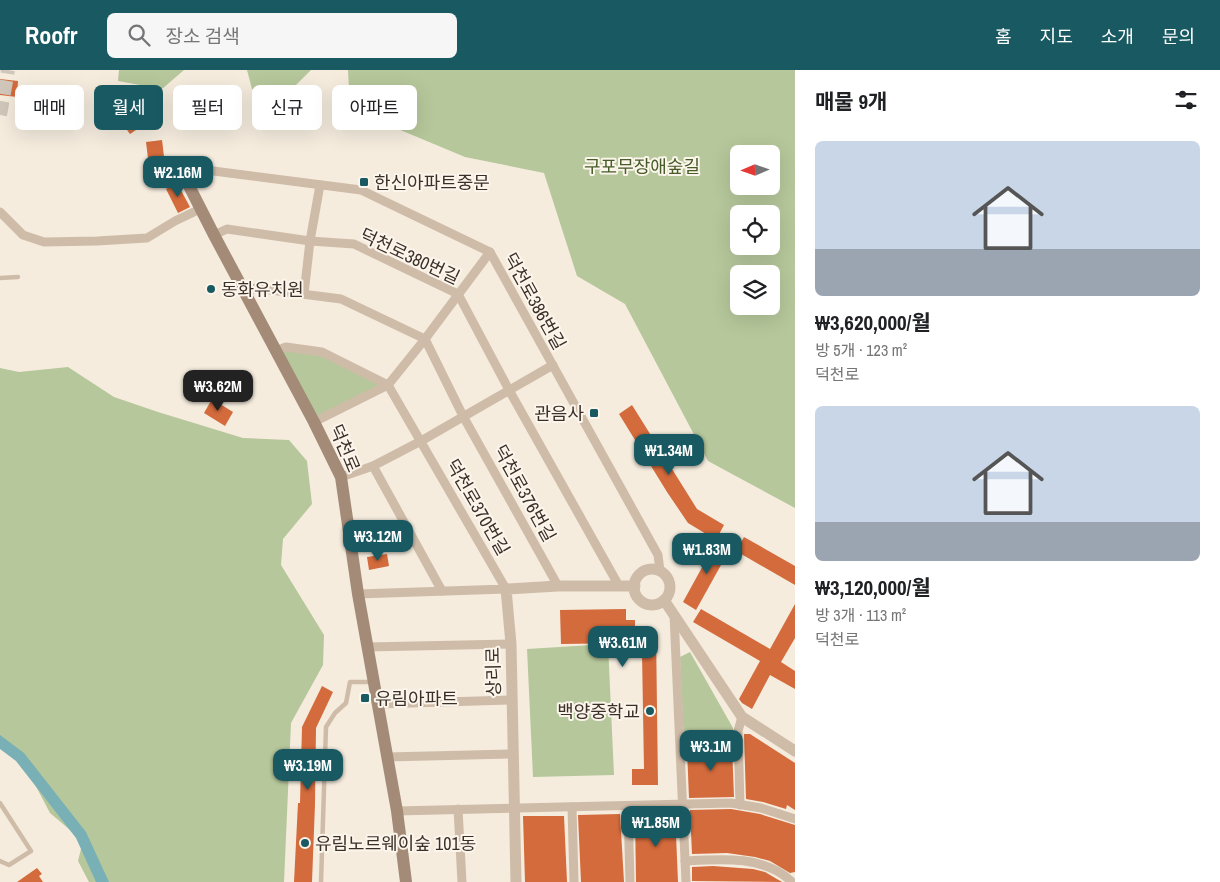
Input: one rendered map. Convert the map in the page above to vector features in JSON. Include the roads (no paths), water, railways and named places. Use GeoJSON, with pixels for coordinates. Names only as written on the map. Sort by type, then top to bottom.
{"type":"FeatureCollection","features":[{"type":"Feature","properties":{"kind":"main road","name":"덕천로"},"geometry":{"type":"LineString","coordinates":[[184,176],[341,477],[358,594],[397,811],[406,882]]}},
{"type":"Feature","properties":{"kind":"street","name":"덕천로386번길"},"geometry":{"type":"LineString","coordinates":[[184,176],[198,169],[361,190],[490,252],[658,555],[660,570]]}},
{"type":"Feature","properties":{"kind":"street"},"geometry":{"type":"LineString","coordinates":[[304,294],[310,240],[320,184]]}},
{"type":"Feature","properties":{"kind":"street"},"geometry":{"type":"LineString","coordinates":[[0,212],[23,235],[44,242],[62,242],[147,238],[200,209]]}},
{"type":"Feature","properties":{"kind":"street","name":"덕천로380번길"},"geometry":{"type":"LineString","coordinates":[[214,235],[227,229],[354,244],[458,294],[509,390],[619,586]]}},
{"type":"Feature","properties":{"kind":"street"},"geometry":{"type":"LineString","coordinates":[[314,422],[388,385],[490,252]]}},
{"type":"Feature","properties":{"kind":"street"},"geometry":{"type":"LineString","coordinates":[[245,294],[255,288],[341,299],[425,339]]}},
{"type":"Feature","properties":{"kind":"street","name":"덕천로376번길"},"geometry":{"type":"LineString","coordinates":[[425,339],[463,416],[558,586]]}},
{"type":"Feature","properties":{"kind":"street"},"geometry":{"type":"LineString","coordinates":[[276,351],[286,348],[322,352],[388,385]]}},
{"type":"Feature","properties":{"kind":"street"},"geometry":{"type":"LineString","coordinates":[[341,477],[373,466],[421,441],[553,365]]}},
{"type":"Feature","properties":{"kind":"street","name":"덕천로370번길"},"geometry":{"type":"LineString","coordinates":[[388,385],[506,589]]}},
{"type":"Feature","properties":{"kind":"street"},"geometry":{"type":"LineString","coordinates":[[373,466],[442,591]]}},
{"type":"Feature","properties":{"kind":"street"},"geometry":{"type":"LineString","coordinates":[[648,569],[660,570],[665,574],[670,584],[670,590],[664,600],[659,603],[648,604],[638,597],[634,586],[636,580],[648,569]]}},
{"type":"Feature","properties":{"kind":"street"},"geometry":{"type":"LineString","coordinates":[[358,594],[558,586],[634,586]]}},
{"type":"Feature","properties":{"kind":"street","name":"상리로"},"geometry":{"type":"LineString","coordinates":[[506,589],[511,644],[516,882]]}},
{"type":"Feature","properties":{"kind":"street"},"geometry":{"type":"LineString","coordinates":[[664,600],[742,717],[795,751]]}},
{"type":"Feature","properties":{"kind":"street"},"geometry":{"type":"LineString","coordinates":[[674,614],[686,882]]}},
{"type":"Feature","properties":{"kind":"street"},"geometry":{"type":"LineString","coordinates":[[368,647],[511,644]]}},
{"type":"Feature","properties":{"kind":"street"},"geometry":{"type":"LineString","coordinates":[[378,704],[512,700]]}},
{"type":"Feature","properties":{"kind":"street"},"geometry":{"type":"LineString","coordinates":[[740,805],[738,732],[742,717]]}},
{"type":"Feature","properties":{"kind":"street"},"geometry":{"type":"LineString","coordinates":[[388,758],[512,754]]}},
{"type":"Feature","properties":{"kind":"street"},"geometry":{"type":"LineString","coordinates":[[397,811],[513,807],[628,807],[683,804],[740,805],[761,808],[795,819]]}},
{"type":"Feature","properties":{"kind":"street"},"geometry":{"type":"LineString","coordinates":[[572,807],[574,882]]}},
{"type":"Feature","properties":{"kind":"street"},"geometry":{"type":"LineString","coordinates":[[628,807],[630,882]]}},
{"type":"Feature","properties":{"kind":"street"},"geometry":{"type":"LineString","coordinates":[[458,809],[462,882]]}},
{"type":"Feature","properties":{"kind":"street"},"geometry":{"type":"LineString","coordinates":[[685,860],[729,859],[770,867],[792,880]]}},
{"type":"Feature","properties":{"kind":"lane"},"geometry":{"type":"LineString","coordinates":[[0,278],[18,277]]}},
{"type":"Feature","properties":{"kind":"lane"},"geometry":{"type":"LineString","coordinates":[[321,882],[326,727],[334,713],[346,703],[350,682],[374,682]]}},
{"type":"Feature","properties":{"kind":"lane"},"geometry":{"type":"LineString","coordinates":[[0,803],[31,851],[9,865],[0,861]]}},
{"type":"Feature","properties":{"kind":"water"},"geometry":{"type":"Polygon","coordinates":[[[0,735],[24,753],[86,832],[109,882],[96,882],[76,838],[16,761],[0,749],[0,735]]]}},
{"type":"Feature","properties":{"kind":"tunnel"},"geometry":{"type":"LineString","coordinates":[[0,115],[8,70]]}},
{"type":"Feature","properties":{"kind":"place","name":"한신아파트중문"},"geometry":{"type":"Point","coordinates":[364,182]}},
{"type":"Feature","properties":{"kind":"place","name":"동화유치원"},"geometry":{"type":"Point","coordinates":[211,289]}},
{"type":"Feature","properties":{"kind":"place","name":"관음사"},"geometry":{"type":"Point","coordinates":[594,413]}},
{"type":"Feature","properties":{"kind":"place","name":"유림아파트"},"geometry":{"type":"Point","coordinates":[365,698]}},
{"type":"Feature","properties":{"kind":"place","name":"백양중학교"},"geometry":{"type":"Point","coordinates":[650,711]}},
{"type":"Feature","properties":{"kind":"place","name":"유림노르웨이숲 101동"},"geometry":{"type":"Point","coordinates":[305,843]}},
{"type":"Feature","properties":{"kind":"park label","name":"구포무장애숲길"},"geometry":{"type":"Point","coordinates":[642,166]}}]}
